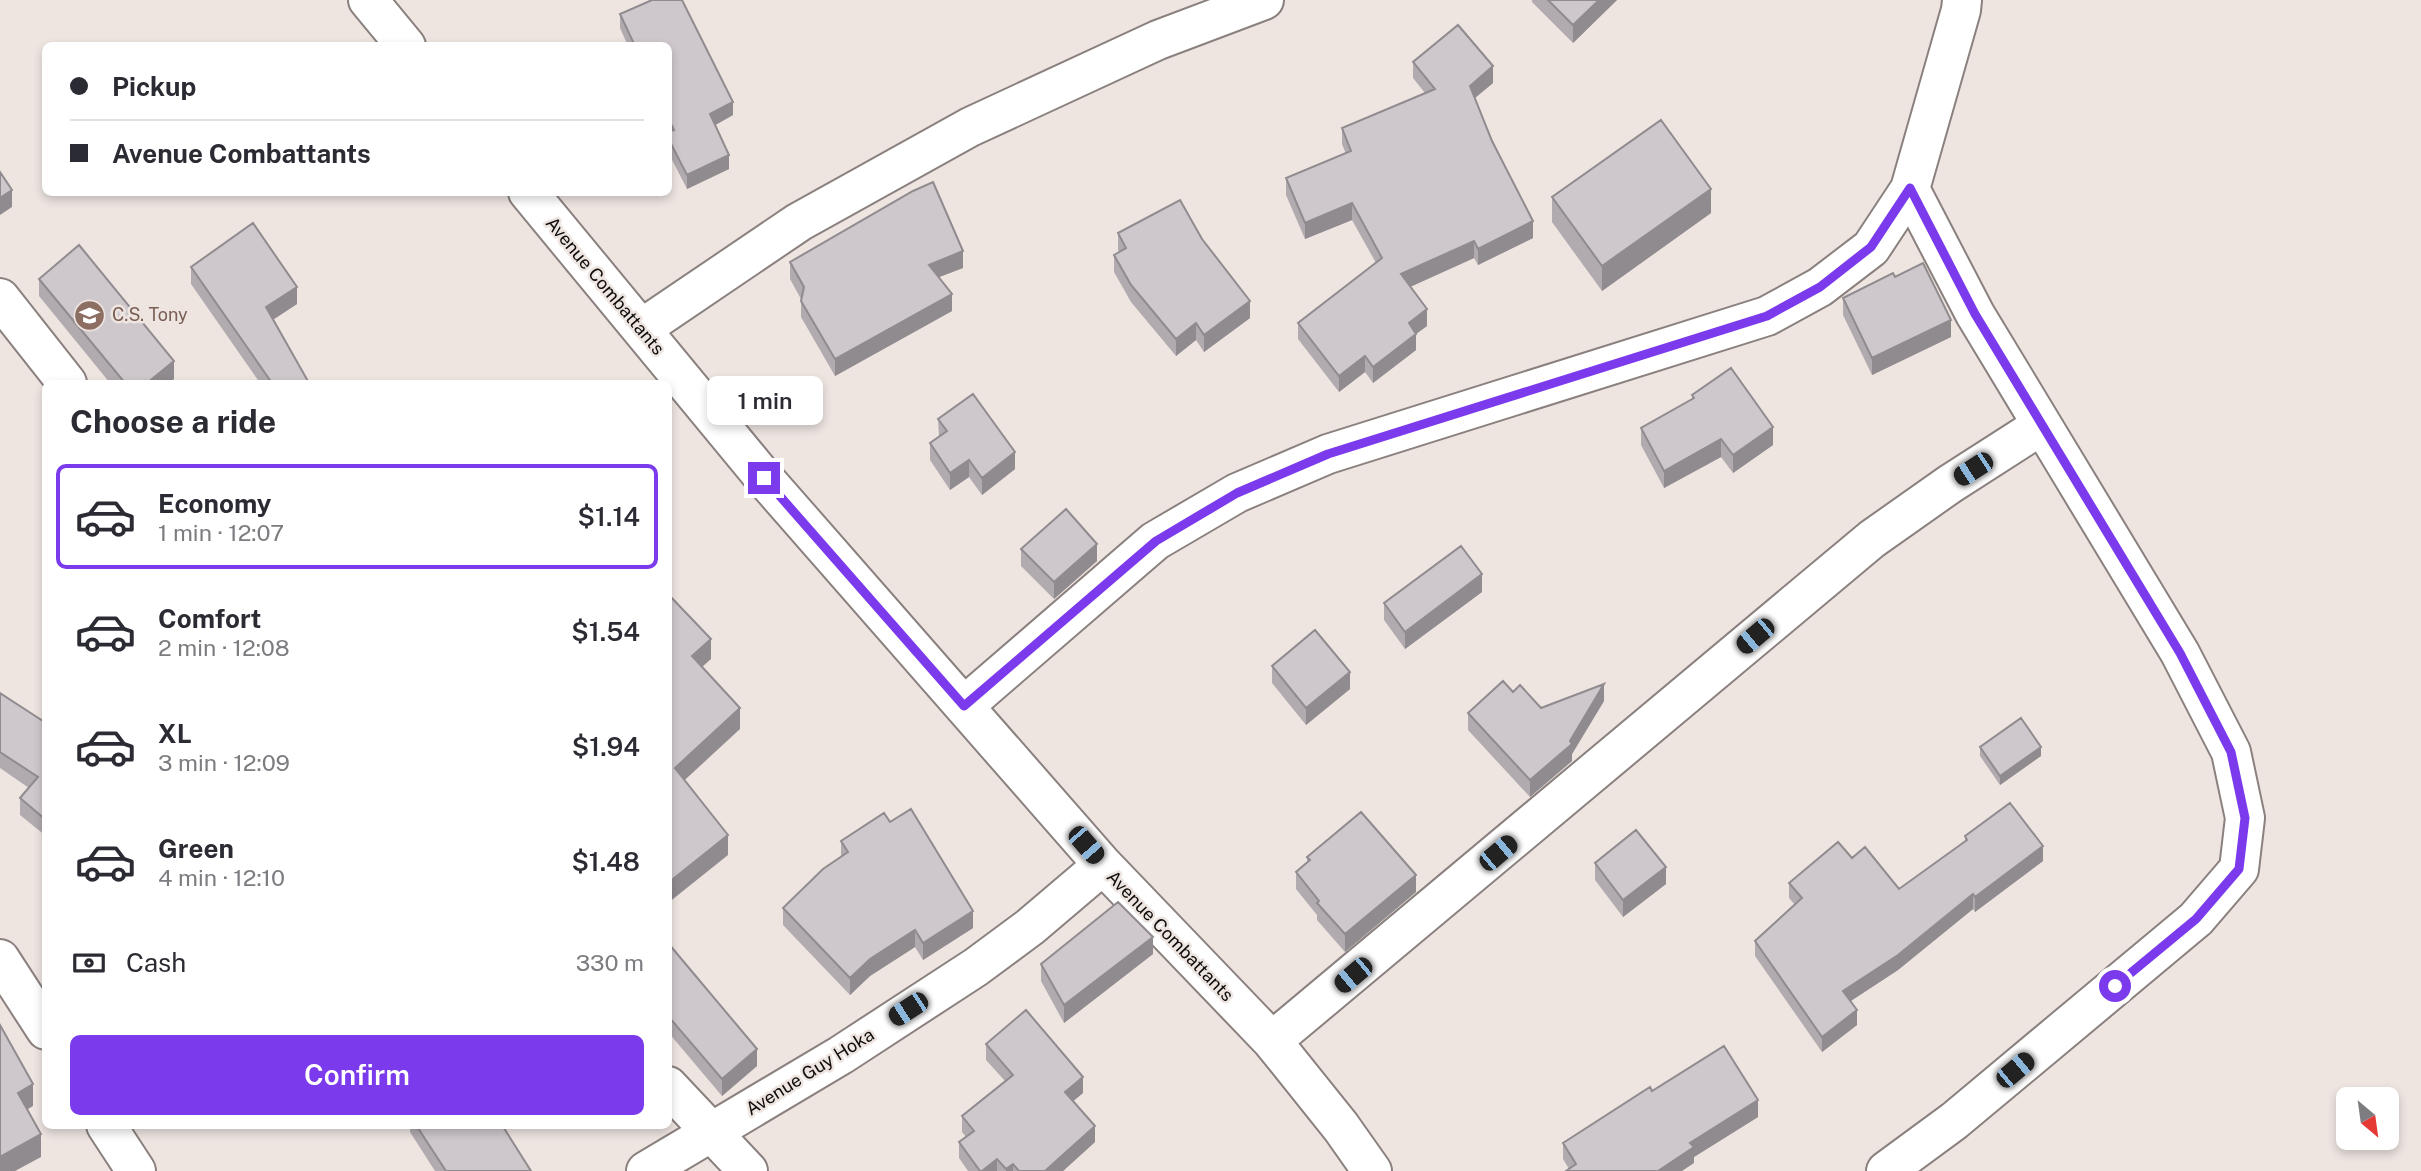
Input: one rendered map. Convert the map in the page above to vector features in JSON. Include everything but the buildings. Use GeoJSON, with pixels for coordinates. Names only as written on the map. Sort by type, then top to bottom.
{"type":"FeatureCollection","features":[{"type":"Feature","properties":{"kind":"street"},"geometry":{"type":"LineString","coordinates":[[368,0],[403,42]]}},
{"type":"Feature","properties":{"kind":"street"},"geometry":{"type":"LineString","coordinates":[[641,329],[799,222],[970,127],[1158,40],[1265,0]]}},
{"type":"Feature","properties":{"kind":"street"},"geometry":{"type":"LineString","coordinates":[[964,706],[1156,541],[1237,493],[1328,454],[1767,316],[1820,287],[1871,247],[1910,188],[1962,0]]}},
{"type":"Feature","properties":{"kind":"street"},"geometry":{"type":"LineString","coordinates":[[1886,1171],[1954,1121],[2196,919],[2239,869],[2245,818],[2231,752],[2180,653],[1975,314],[1910,188]]}},
{"type":"Feature","properties":{"kind":"street","name":"Avenue Combattants"},"geometry":{"type":"LineString","coordinates":[[531,196],[764,478],[1103,865],[1272,1041],[1341,1127],[1372,1171]]}},
{"type":"Feature","properties":{"kind":"street"},"geometry":{"type":"LineString","coordinates":[[0,298],[65,380]]}},
{"type":"Feature","properties":{"kind":"street"},"geometry":{"type":"LineString","coordinates":[[1272,1041],[1872,539],[1950,484],[2042,425]]}},
{"type":"Feature","properties":{"kind":"street","name":"Avenue Guy Hoka"},"geometry":{"type":"LineString","coordinates":[[646,1171],[841,1055],[976,967],[1030,927],[1103,865]]}},
{"type":"Feature","properties":{"kind":"street"},"geometry":{"type":"LineString","coordinates":[[0,959],[42,1024]]}},
{"type":"Feature","properties":{"kind":"street"},"geometry":{"type":"LineString","coordinates":[[672,1090],[748,1171]]}},
{"type":"Feature","properties":{"kind":"street"},"geometry":{"type":"LineString","coordinates":[[110,1129],[136,1171]]}},
{"type":"Feature","properties":{"kind":"place","name":"C.S. Tony"},"geometry":{"type":"Point","coordinates":[89,315]}},
{"type":"Feature","properties":{"kind":"route"},"geometry":{"type":"LineString","coordinates":[[764,478],[964,706],[1156,541],[1237,493],[1328,454],[1767,316],[1820,287],[1871,247],[1910,188],[1975,314],[2180,653],[2231,752],[2245,818],[2239,869],[2196,919],[2115,986]]}}]}
